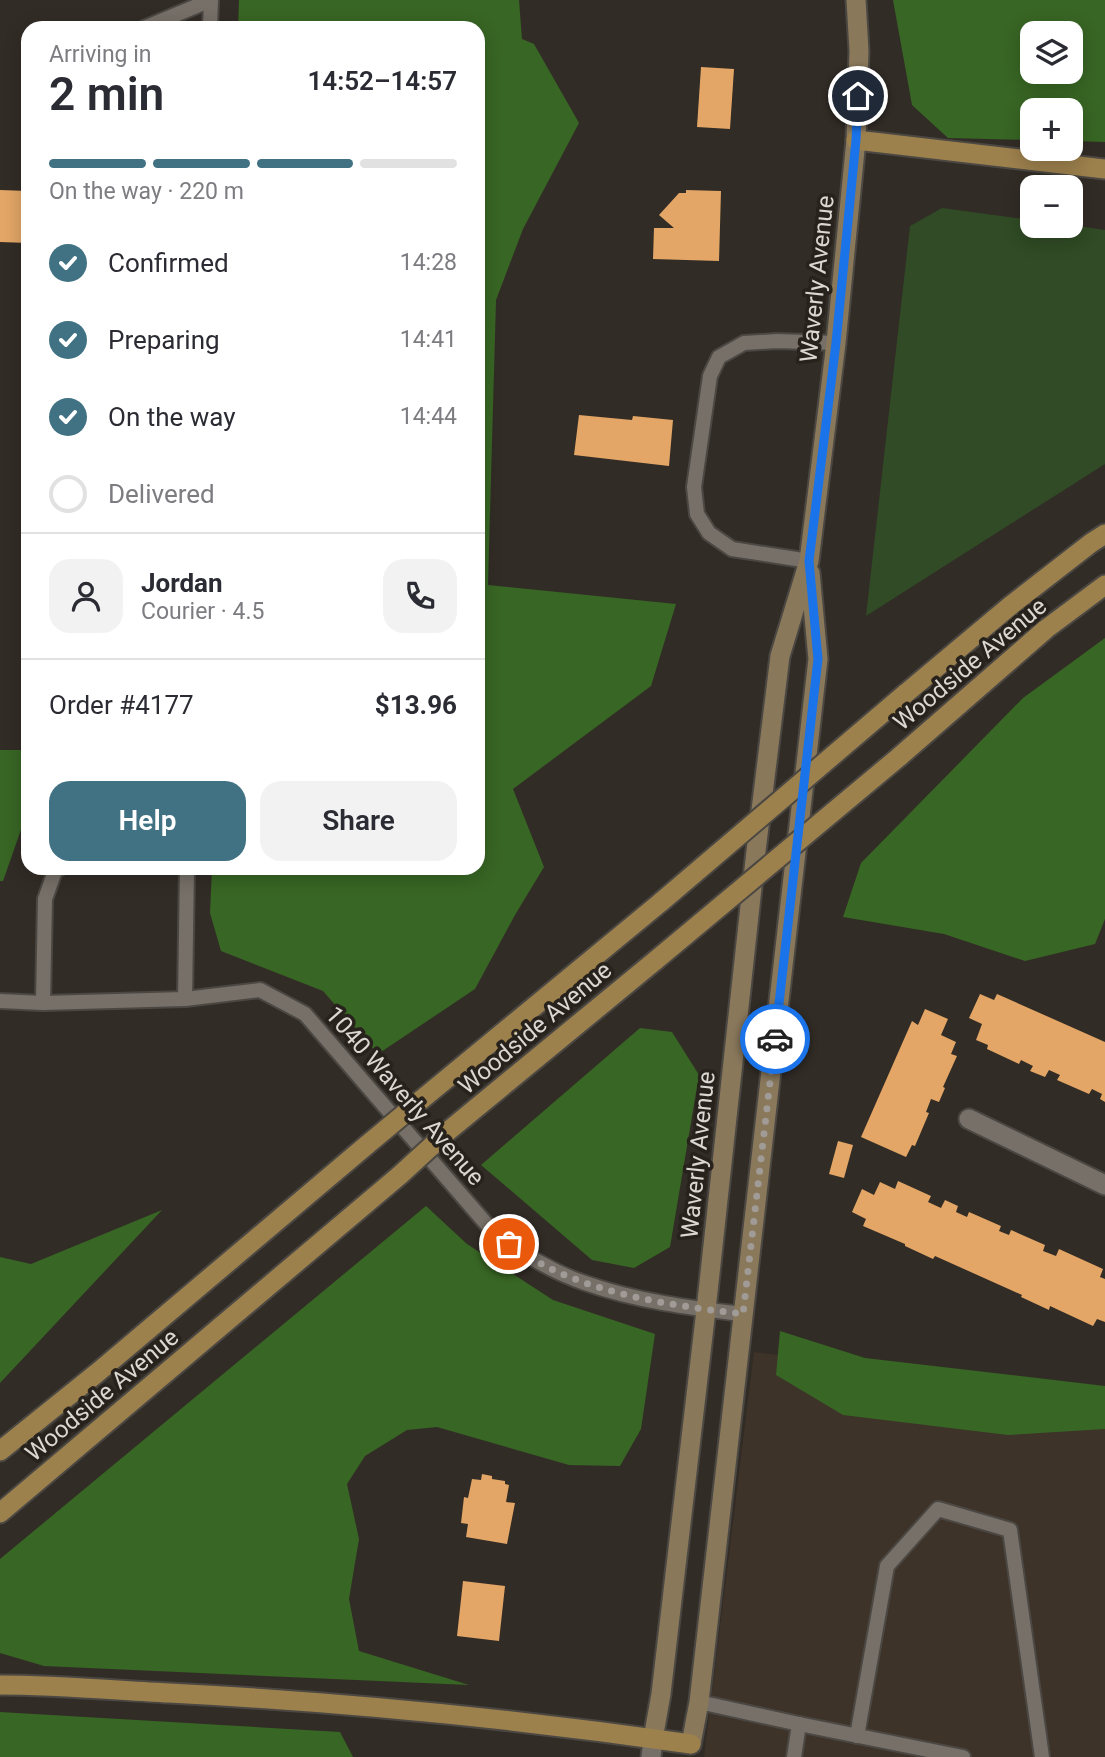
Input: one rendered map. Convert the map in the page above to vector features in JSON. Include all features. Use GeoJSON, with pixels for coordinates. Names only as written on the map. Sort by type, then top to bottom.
{"type":"FeatureCollection","features":[{"type":"Feature","properties":{"kind":"main road","name":"Waverly Avenue"},"geometry":{"type":"LineString","coordinates":[[652,1748],[663,1681],[780,656],[809,561],[836,343],[856,140],[859,51],[856,0]]}},
{"type":"Feature","properties":{"kind":"main road"},"geometry":{"type":"LineString","coordinates":[[856,140],[1105,169]]}},
{"type":"Feature","properties":{"kind":"main road","name":"Woodside Avenue"},"geometry":{"type":"LineString","coordinates":[[0,1451],[661,902],[1010,606],[1105,534]]}},
{"type":"Feature","properties":{"kind":"main road","name":"Waverly Avenue"},"geometry":{"type":"LineString","coordinates":[[690,1751],[699,1702],[818,659],[809,561]]}},
{"type":"Feature","properties":{"kind":"main road","name":"Woodside Avenue"},"geometry":{"type":"LineString","coordinates":[[0,1513],[400,1175],[447,1132],[899,757],[1046,629],[1105,585]]}},
{"type":"Feature","properties":{"kind":"main road"},"geometry":{"type":"LineString","coordinates":[[0,1685],[332,1703],[555,1726],[652,1748],[690,1751]]}},
{"type":"Feature","properties":{"kind":"street"},"geometry":{"type":"LineString","coordinates":[[969,1119],[1105,1185]]}},
{"type":"Feature","properties":{"kind":"lane"},"geometry":{"type":"LineString","coordinates":[[161,21],[211,0],[210,21]]}},
{"type":"Feature","properties":{"kind":"lane"},"geometry":{"type":"LineString","coordinates":[[809,561],[732,549],[709,533],[697,514],[694,487],[710,376],[719,357],[744,343],[836,343]]}},
{"type":"Feature","properties":{"kind":"lane"},"geometry":{"type":"LineString","coordinates":[[43,1003],[45,899],[54,875]]}},
{"type":"Feature","properties":{"kind":"lane"},"geometry":{"type":"LineString","coordinates":[[184,999],[187,875]]}},
{"type":"Feature","properties":{"kind":"lane","name":"1040 Waverly Avenue"},"geometry":{"type":"LineString","coordinates":[[0,1000],[43,1003],[184,999],[260,990],[305,1014],[495,1234],[522,1254],[583,1283],[654,1302],[743,1314]]}},
{"type":"Feature","properties":{"kind":"lane"},"geometry":{"type":"LineString","coordinates":[[858,1736],[887,1566],[938,1509],[1010,1530],[1042,1757]]}},
{"type":"Feature","properties":{"kind":"lane"},"geometry":{"type":"LineString","coordinates":[[699,1702],[963,1757]]}},
{"type":"Feature","properties":{"kind":"lane"},"geometry":{"type":"LineString","coordinates":[[794,1757],[799,1724]]}},
{"type":"Feature","properties":{"kind":"shaded area"},"geometry":{"type":"Polygon","coordinates":[[[754,1352],[1105,1392],[1105,1757],[704,1757],[754,1352]]]}},
{"type":"Feature","properties":{"kind":"green space"},"geometry":{"type":"Polygon","coordinates":[[[239,0],[519,0],[522,39],[534,44],[579,123],[523,229],[496,300],[488,585],[676,604],[651,686],[513,789],[544,867],[475,989],[378,1054],[323,991],[221,951],[210,913],[212,875],[485,875],[485,21],[238,21],[239,0]]]}},
{"type":"Feature","properties":{"kind":"green space"},"geometry":{"type":"Polygon","coordinates":[[[893,0],[1105,0],[1105,142],[1083,141],[1083,98],[1020,98],[1020,140],[948,138],[912,105],[893,0]]]}},
{"type":"Feature","properties":{"kind":"green space"},"geometry":{"type":"Polygon","coordinates":[[[942,208],[1020,218],[1020,238],[1083,238],[1083,227],[1105,230],[1105,464],[866,616],[910,226],[942,208]]]}},
{"type":"Feature","properties":{"kind":"green space"},"geometry":{"type":"Polygon","coordinates":[[[1105,638],[1105,919],[1095,944],[1025,961],[944,934],[843,917],[861,863],[1023,698],[1105,638]]]}},
{"type":"Feature","properties":{"kind":"green space"},"geometry":{"type":"Polygon","coordinates":[[[0,750],[21,750],[21,830],[3,881],[0,881],[0,750]]]}},
{"type":"Feature","properties":{"kind":"green space"},"geometry":{"type":"Polygon","coordinates":[[[640,1028],[672,1032],[699,1075],[670,1247],[634,1268],[592,1260],[481,1165],[640,1028]]]}},
{"type":"Feature","properties":{"kind":"green space"},"geometry":{"type":"Polygon","coordinates":[[[426,1206],[467,1244],[553,1300],[655,1334],[641,1429],[620,1466],[569,1465],[437,1427],[407,1430],[365,1456],[347,1484],[359,1539],[349,1599],[359,1651],[469,1685],[44,1666],[0,1653],[0,1559],[426,1206]]]}},
{"type":"Feature","properties":{"kind":"green space"},"geometry":{"type":"Polygon","coordinates":[[[162,1210],[0,1383],[0,1257],[31,1264],[162,1210]]]}},
{"type":"Feature","properties":{"kind":"green space"},"geometry":{"type":"Polygon","coordinates":[[[780,1331],[865,1358],[1105,1386],[1105,1429],[1008,1435],[843,1415],[776,1375],[780,1331]]]}},
{"type":"Feature","properties":{"kind":"green space"},"geometry":{"type":"Polygon","coordinates":[[[0,1712],[340,1732],[353,1757],[0,1757],[0,1712]]]}},
{"type":"Feature","properties":{"kind":"building"},"geometry":{"type":"Polygon","coordinates":[[[701,67],[734,69],[730,129],[697,127],[701,67]]]}},
{"type":"Feature","properties":{"kind":"building"},"geometry":{"type":"Polygon","coordinates":[[[0,190],[21,191],[21,243],[0,242],[0,190]]]}},
{"type":"Feature","properties":{"kind":"building"},"geometry":{"type":"Polygon","coordinates":[[[686,190],[721,191],[719,261],[653,259],[654,228],[674,228],[659,215],[679,193],[686,193],[686,190]]]}},
{"type":"Feature","properties":{"kind":"building"},"geometry":{"type":"Polygon","coordinates":[[[579,415],[632,420],[633,416],[673,420],[669,466],[574,455],[579,415]]]}},
{"type":"Feature","properties":{"kind":"building"},"geometry":{"type":"Polygon","coordinates":[[[980,994],[994,1000],[997,994],[1105,1042],[1105,1102],[1100,1099],[1102,1094],[1092,1089],[1089,1094],[1057,1080],[1060,1075],[1049,1070],[1045,1077],[1030,1071],[1033,1066],[1021,1060],[1019,1064],[987,1049],[988,1045],[976,1040],[982,1024],[969,1018],[980,994]]]}},
{"type":"Feature","properties":{"kind":"building"},"geometry":{"type":"Polygon","coordinates":[[[925,1009],[948,1019],[941,1035],[956,1042],[951,1054],[957,1056],[939,1102],[931,1099],[926,1112],[929,1113],[915,1146],[912,1145],[906,1157],[861,1137],[912,1021],[918,1025],[925,1009]]]}},
{"type":"Feature","properties":{"kind":"building"},"geometry":{"type":"Polygon","coordinates":[[[838,1141],[853,1145],[844,1178],[829,1174],[838,1141]]]}},
{"type":"Feature","properties":{"kind":"building"},"geometry":{"type":"Polygon","coordinates":[[[898,1181],[931,1196],[928,1202],[941,1208],[945,1200],[958,1206],[956,1212],[967,1217],[969,1212],[1001,1226],[999,1231],[1009,1235],[1011,1230],[1045,1245],[1043,1251],[1056,1256],[1059,1249],[1103,1269],[1100,1277],[1105,1279],[1105,1322],[1097,1319],[1093,1326],[1050,1306],[1049,1310],[1021,1297],[1022,1295],[935,1256],[933,1259],[863,1226],[866,1219],[852,1212],[862,1189],[874,1195],[880,1182],[895,1189],[898,1181]]]}},
{"type":"Feature","properties":{"kind":"building"},"geometry":{"type":"Polygon","coordinates":[[[482,1474],[505,1481],[505,1484],[509,1485],[506,1502],[515,1503],[507,1544],[466,1537],[468,1524],[461,1523],[464,1497],[468,1498],[472,1479],[481,1480],[482,1474]]]}},
{"type":"Feature","properties":{"kind":"building"},"geometry":{"type":"Polygon","coordinates":[[[463,1581],[505,1586],[499,1641],[457,1636],[463,1581]]]}},
{"type":"Feature","properties":{"kind":"way so far"},"geometry":{"type":"LineString","coordinates":[[509,1244],[522,1254],[583,1283],[654,1302],[743,1314],[775,1039]]}},
{"type":"Feature","properties":{"kind":"route"},"geometry":{"type":"LineString","coordinates":[[775,1039],[818,659],[809,561],[836,343],[858,96]]}}]}
